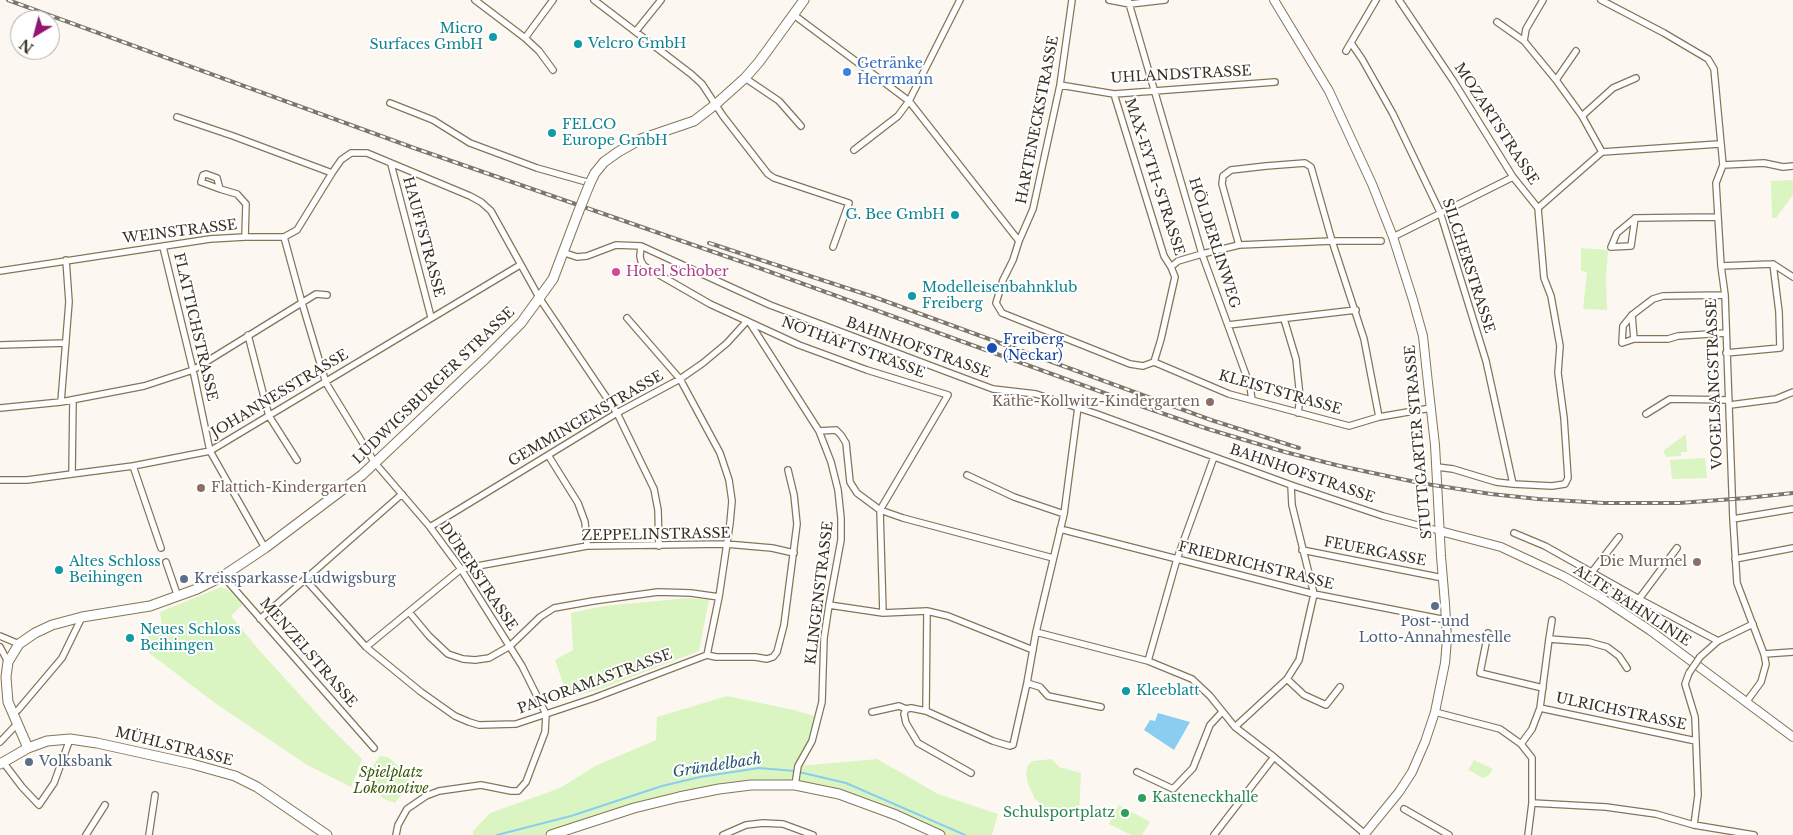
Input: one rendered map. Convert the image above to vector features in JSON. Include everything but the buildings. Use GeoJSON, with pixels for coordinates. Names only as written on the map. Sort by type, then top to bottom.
{"type":"FeatureCollection","features":[{"type":"Feature","properties":{"kind":"main road","name":"LUDWIGSBURGER STRASSE"},"geometry":{"type":"LineString","coordinates":[[14,650],[35,633],[52,625],[82,617],[150,606],[178,597],[223,576],[265,548],[375,463],[485,360],[521,323],[540,299],[554,279],[594,173],[604,162],[641,139],[694,120],[716,104],[745,78],[759,62],[804,0]]}},
{"type":"Feature","properties":{"kind":"main road"},"geometry":{"type":"LineString","coordinates":[[14,650],[8,662],[6,677],[8,702],[28,748]]}},
{"type":"Feature","properties":{"kind":"main road","name":"MÜHLSTRASSE"},"geometry":{"type":"LineString","coordinates":[[2,763],[28,748],[47,742],[70,740],[97,743],[177,760],[235,776],[257,787],[327,835]]}},
{"type":"Feature","properties":{"kind":"main road"},"geometry":{"type":"LineString","coordinates":[[551,835],[634,808],[679,797],[719,789],[795,782],[858,800],[940,835]]}},
{"type":"Feature","properties":{"kind":"street"},"geometry":{"type":"LineString","coordinates":[[475,0],[525,38],[539,51],[553,70]]}},
{"type":"Feature","properties":{"kind":"street"},"geometry":{"type":"LineString","coordinates":[[525,38],[553,0]]}},
{"type":"Feature","properties":{"kind":"street"},"geometry":{"type":"LineString","coordinates":[[594,0],[692,74],[768,174],[849,203],[833,247]]}},
{"type":"Feature","properties":{"kind":"street"},"geometry":{"type":"LineString","coordinates":[[636,31],[661,0]]}},
{"type":"Feature","properties":{"kind":"street"},"geometry":{"type":"LineString","coordinates":[[854,150],[898,116],[909,101],[960,0]]}},
{"type":"Feature","properties":{"kind":"street","name":"HARTENECKSTRASSE"},"geometry":{"type":"LineString","coordinates":[[1072,0],[1060,85],[1033,209],[996,303],[1002,313],[1130,364],[1143,366],[1154,362]]}},
{"type":"Feature","properties":{"kind":"street"},"geometry":{"type":"LineString","coordinates":[[1109,0],[1129,2],[1165,0]]}},
{"type":"Feature","properties":{"kind":"street","name":"STUTTGARTER STRASSE"},"geometry":{"type":"LineString","coordinates":[[1274,0],[1329,91],[1361,158],[1393,237],[1423,336],[1431,408],[1437,466],[1446,620],[1445,663],[1435,712],[1412,772],[1399,792],[1365,834]]}},
{"type":"Feature","properties":{"kind":"street"},"geometry":{"type":"LineString","coordinates":[[1346,51],[1376,0]]}},
{"type":"Feature","properties":{"kind":"street","name":"MOZARTSTRASSE"},"geometry":{"type":"LineString","coordinates":[[1399,0],[1454,82],[1513,177],[1538,208]]}},
{"type":"Feature","properties":{"kind":"street"},"geometry":{"type":"LineString","coordinates":[[1524,41],[1526,29],[1543,0]]}},
{"type":"Feature","properties":{"kind":"street","name":"VOGELSANGSTRASSE"},"geometry":{"type":"LineString","coordinates":[[1600,0],[1664,32],[1708,59],[1714,69],[1719,144],[1723,166],[1716,183],[1717,217],[1720,266],[1725,295],[1732,519],[1737,583],[1766,664],[1761,682],[1747,702]]}},
{"type":"Feature","properties":{"kind":"street","name":"HÖLDERLINWEG"},"geometry":{"type":"LineString","coordinates":[[1129,2],[1202,254],[1250,386],[1252,400]]}},
{"type":"Feature","properties":{"kind":"street"},"geometry":{"type":"LineString","coordinates":[[794,15],[909,101],[1019,241]]}},
{"type":"Feature","properties":{"kind":"street"},"geometry":{"type":"LineString","coordinates":[[1497,22],[1524,41],[1556,80],[1582,116],[1602,152]]}},
{"type":"Feature","properties":{"kind":"street","name":"SILCHERSTRASSE"},"geometry":{"type":"LineString","coordinates":[[1351,43],[1393,114],[1440,212],[1486,361],[1514,484]]}},
{"type":"Feature","properties":{"kind":"street"},"geometry":{"type":"LineString","coordinates":[[1556,80],[1576,51]]}},
{"type":"Feature","properties":{"kind":"street"},"geometry":{"type":"LineString","coordinates":[[745,78],[779,101],[801,126]]}},
{"type":"Feature","properties":{"kind":"street"},"geometry":{"type":"LineString","coordinates":[[1582,116],[1614,88],[1636,78]]}},
{"type":"Feature","properties":{"kind":"street","name":"UHLANDSTRASSE"},"geometry":{"type":"LineString","coordinates":[[1060,85],[1114,94],[1275,82]]}},
{"type":"Feature","properties":{"kind":"street","name":"MAX-EYTH-STRASSE"},"geometry":{"type":"LineString","coordinates":[[1114,94],[1164,256],[1174,277],[1170,306],[1154,362]]}},
{"type":"Feature","properties":{"kind":"street"},"geometry":{"type":"LineString","coordinates":[[390,103],[433,120],[470,143],[529,165],[590,183]]}},
{"type":"Feature","properties":{"kind":"street"},"geometry":{"type":"LineString","coordinates":[[177,117],[332,173]]}},
{"type":"Feature","properties":{"kind":"street"},"geometry":{"type":"LineString","coordinates":[[1437,466],[1496,482],[1559,486],[1565,484],[1568,478],[1564,418],[1558,373],[1560,346],[1551,296],[1544,278],[1538,208],[1602,152],[1719,144]]}},
{"type":"Feature","properties":{"kind":"street"},"geometry":{"type":"LineString","coordinates":[[284,237],[297,230],[341,160],[351,153],[367,153],[482,202],[491,211],[540,299],[617,413],[654,488],[659,546]]}},
{"type":"Feature","properties":{"kind":"street"},"geometry":{"type":"LineString","coordinates":[[1239,245],[1222,184],[1223,176],[1230,170],[1305,163],[1311,167],[1332,241],[1364,339],[1379,417]]}},
{"type":"Feature","properties":{"kind":"street"},"geometry":{"type":"LineString","coordinates":[[1723,166],[1764,163],[1783,167],[1793,166]]}},
{"type":"Feature","properties":{"kind":"street","name":"HAUFFSTRASSE"},"geometry":{"type":"LineString","coordinates":[[391,164],[431,317]]}},
{"type":"Feature","properties":{"kind":"street"},"geometry":{"type":"LineString","coordinates":[[1393,237],[1513,177]]}},
{"type":"Feature","properties":{"kind":"street"},"geometry":{"type":"LineString","coordinates":[[220,189],[237,194],[246,204],[245,237]]}},
{"type":"Feature","properties":{"kind":"street"},"geometry":{"type":"LineString","coordinates":[[1635,218],[1631,246],[1611,247],[1617,233],[1635,218],[1717,217]]}},
{"type":"Feature","properties":{"kind":"street","name":"WEINSTRASSE"},"geometry":{"type":"LineString","coordinates":[[0,271],[210,239],[284,237]]}},
{"type":"Feature","properties":{"kind":"street","name":"DÜRERSTRASSE"},"geometry":{"type":"LineString","coordinates":[[284,237],[326,383],[375,463],[430,527],[461,569],[510,646],[546,714]]}},
{"type":"Feature","properties":{"kind":"street","name":"MAX-EYTH-STRASSE"},"geometry":{"type":"LineString","coordinates":[[1171,268],[1178,261],[1239,245],[1332,241],[1381,242]]}},
{"type":"Feature","properties":{"kind":"street","name":"BAHNHOFSTRASSE"},"geometry":{"type":"LineString","coordinates":[[564,253],[576,257],[616,246],[641,246],[767,304],[929,366],[994,389],[1036,394],[1078,407],[1291,485],[1383,516],[1440,531]]}},
{"type":"Feature","properties":{"kind":"street"},"geometry":{"type":"LineString","coordinates":[[641,246],[640,256],[644,266],[710,304],[749,322]]}},
{"type":"Feature","properties":{"kind":"street","name":"FLATTICHSTRASSE"},"geometry":{"type":"LineString","coordinates":[[163,247],[193,370],[210,451],[265,548]]}},
{"type":"Feature","properties":{"kind":"street"},"geometry":{"type":"LineString","coordinates":[[61,402],[68,302],[66,260]]}},
{"type":"Feature","properties":{"kind":"street"},"geometry":{"type":"LineString","coordinates":[[1726,353],[1780,348],[1779,312],[1773,264]]}},
{"type":"Feature","properties":{"kind":"street"},"geometry":{"type":"LineString","coordinates":[[1720,266],[1773,264],[1793,277]]}},
{"type":"Feature","properties":{"kind":"street","name":"JOHANNESSTRASSE"},"geometry":{"type":"LineString","coordinates":[[0,480],[27,480],[133,466],[210,451],[520,265]]}},
{"type":"Feature","properties":{"kind":"street"},"geometry":{"type":"LineString","coordinates":[[0,408],[73,400],[144,386],[193,370],[316,294],[327,295]]}},
{"type":"Feature","properties":{"kind":"street"},"geometry":{"type":"LineString","coordinates":[[1725,295],[1662,296],[1653,299],[1632,315],[1623,326],[1622,343],[1634,339],[1668,339],[1678,336],[1726,333]]}},
{"type":"Feature","properties":{"kind":"street"},"geometry":{"type":"LineString","coordinates":[[1228,325],[1356,310]]}},
{"type":"Feature","properties":{"kind":"street"},"geometry":{"type":"LineString","coordinates":[[1632,315],[1634,339]]}},
{"type":"Feature","properties":{"kind":"street"},"geometry":{"type":"LineString","coordinates":[[627,318],[680,378],[720,453],[729,480],[732,501],[719,597],[707,654]]}},
{"type":"Feature","properties":{"kind":"street"},"geometry":{"type":"LineString","coordinates":[[1284,319],[1296,359],[1300,397],[1298,413]]}},
{"type":"Feature","properties":{"kind":"street","name":"GEMMINGENSTRASSE"},"geometry":{"type":"LineString","coordinates":[[430,527],[617,413],[680,378],[703,363],[749,322]]}},
{"type":"Feature","properties":{"kind":"street","name":"NOTHAFTSTRASSE"},"geometry":{"type":"LineString","coordinates":[[749,322],[798,345],[867,370],[948,395],[880,510]]}},
{"type":"Feature","properties":{"kind":"street","name":"KLINGENSTRASSE"},"geometry":{"type":"LineString","coordinates":[[749,322],[819,431],[831,462],[838,490],[841,518],[841,540],[824,638],[822,702],[812,741],[798,766],[795,782]]}},
{"type":"Feature","properties":{"kind":"street"},"geometry":{"type":"LineString","coordinates":[[248,335],[269,416],[297,460]]}},
{"type":"Feature","properties":{"kind":"street"},"geometry":{"type":"LineString","coordinates":[[0,345],[66,343]]}},
{"type":"Feature","properties":{"kind":"street","name":"KLEISTSTRASSE"},"geometry":{"type":"LineString","coordinates":[[1154,362],[1229,394],[1349,426],[1379,417],[1431,408]]}},
{"type":"Feature","properties":{"kind":"street"},"geometry":{"type":"LineString","coordinates":[[1646,414],[1670,399],[1729,402],[1776,399],[1793,392]]}},
{"type":"Feature","properties":{"kind":"street"},"geometry":{"type":"LineString","coordinates":[[72,474],[73,400]]}},
{"type":"Feature","properties":{"kind":"street"},"geometry":{"type":"LineString","coordinates":[[872,712],[899,706],[906,709],[926,711],[976,734],[1010,746],[1013,744],[1027,683],[1032,650],[1064,514],[1078,407]]}},
{"type":"Feature","properties":{"kind":"street"},"geometry":{"type":"LineString","coordinates":[[819,431],[836,430],[841,435],[846,443],[850,482],[858,493],[880,510],[903,518],[1053,558]]}},
{"type":"Feature","properties":{"kind":"street"},"geometry":{"type":"LineString","coordinates":[[548,455],[578,503],[585,522],[587,546]]}},
{"type":"Feature","properties":{"kind":"street"},"geometry":{"type":"LineString","coordinates":[[1148,661],[1177,559],[1214,457]]}},
{"type":"Feature","properties":{"kind":"street"},"geometry":{"type":"LineString","coordinates":[[133,466],[160,548]]}},
{"type":"Feature","properties":{"kind":"street"},"geometry":{"type":"LineString","coordinates":[[788,470],[794,495],[797,524],[794,554]]}},
{"type":"Feature","properties":{"kind":"street"},"geometry":{"type":"LineString","coordinates":[[967,475],[1014,497],[1064,514]]}},
{"type":"Feature","properties":{"kind":"street"},"geometry":{"type":"LineString","coordinates":[[1235,727],[1287,678],[1298,660],[1314,594],[1292,505],[1291,485]]}},
{"type":"Feature","properties":{"kind":"street"},"geometry":{"type":"LineString","coordinates":[[260,618],[402,494]]}},
{"type":"Feature","properties":{"kind":"street"},"geometry":{"type":"LineString","coordinates":[[1732,519],[1793,509]]}},
{"type":"Feature","properties":{"kind":"street"},"geometry":{"type":"LineString","coordinates":[[880,510],[884,613]]}},
{"type":"Feature","properties":{"kind":"street","name":"FRIEDRICHSTRASSE"},"geometry":{"type":"LineString","coordinates":[[1060,529],[1314,594],[1446,620]]}},
{"type":"Feature","properties":{"kind":"street","name":"ALTE BAHNLINIE"},"geometry":{"type":"LineString","coordinates":[[1440,531],[1501,547],[1563,576],[1639,622],[1793,737]]}},
{"type":"Feature","properties":{"kind":"street"},"geometry":{"type":"LineString","coordinates":[[1514,533],[1545,546],[1718,641]]}},
{"type":"Feature","properties":{"kind":"street"},"geometry":{"type":"LineString","coordinates":[[1592,572],[1619,537]]}},
{"type":"Feature","properties":{"kind":"street","name":"ZEPPELINSTRASSE"},"geometry":{"type":"LineString","coordinates":[[366,647],[461,569],[587,546],[726,544],[772,548],[794,554]]}},
{"type":"Feature","properties":{"kind":"street"},"geometry":{"type":"LineString","coordinates":[[1639,599],[1677,548]]}},
{"type":"Feature","properties":{"kind":"street"},"geometry":{"type":"LineString","coordinates":[[1735,559],[1793,548]]}},
{"type":"Feature","properties":{"kind":"street","name":"FEUERGASSE"},"geometry":{"type":"LineString","coordinates":[[1302,550],[1443,578]]}},
{"type":"Feature","properties":{"kind":"street","name":"PANORAMASTRASSE"},"geometry":{"type":"LineString","coordinates":[[305,579],[366,647],[455,716],[480,725],[516,724],[594,698],[707,654],[716,657],[755,657],[767,659],[773,657],[777,652],[784,625],[794,554]]}},
{"type":"Feature","properties":{"kind":"street"},"geometry":{"type":"LineString","coordinates":[[166,562],[178,597]]}},
{"type":"Feature","properties":{"kind":"street","name":"MENZELSTRASSE"},"geometry":{"type":"LineString","coordinates":[[223,576],[374,748]]}},
{"type":"Feature","properties":{"kind":"street"},"geometry":{"type":"LineString","coordinates":[[409,612],[429,636],[448,654],[463,659],[475,660],[489,658],[510,646],[540,617],[554,608],[658,592],[691,592],[719,597]]}},
{"type":"Feature","properties":{"kind":"street"},"geometry":{"type":"LineString","coordinates":[[829,605],[884,613],[927,611],[948,616],[1032,650]]}},
{"type":"Feature","properties":{"kind":"street"},"geometry":{"type":"LineString","coordinates":[[926,711],[927,611]]}},
{"type":"Feature","properties":{"kind":"street"},"geometry":{"type":"LineString","coordinates":[[13,713],[18,710],[62,658],[82,617]]}},
{"type":"Feature","properties":{"kind":"street"},"geometry":{"type":"LineString","coordinates":[[1521,744],[1532,729],[1540,708],[1552,620]]}},
{"type":"Feature","properties":{"kind":"street"},"geometry":{"type":"LineString","coordinates":[[1694,824],[1698,795],[1695,717],[1685,684],[1689,673],[1700,657],[1718,641],[1753,624]]}},
{"type":"Feature","properties":{"kind":"street"},"geometry":{"type":"LineString","coordinates":[[1036,632],[1148,661],[1192,679],[1210,696],[1235,727],[1274,757],[1365,834]]}},
{"type":"Feature","properties":{"kind":"street"},"geometry":{"type":"LineString","coordinates":[[1488,633],[1480,673],[1543,688]]}},
{"type":"Feature","properties":{"kind":"street"},"geometry":{"type":"LineString","coordinates":[[2,638],[14,650]]}},
{"type":"Feature","properties":{"kind":"street"},"geometry":{"type":"LineString","coordinates":[[1549,640],[1588,642],[1607,647],[1619,656],[1627,668]]}},
{"type":"Feature","properties":{"kind":"street"},"geometry":{"type":"LineString","coordinates":[[1,648],[14,650]]}},
{"type":"Feature","properties":{"kind":"street"},"geometry":{"type":"LineString","coordinates":[[1,648],[8,662]]}},
{"type":"Feature","properties":{"kind":"street"},"geometry":{"type":"LineString","coordinates":[[1764,654],[1793,652]]}},
{"type":"Feature","properties":{"kind":"street"},"geometry":{"type":"LineString","coordinates":[[1287,678],[1304,695],[1326,706],[1340,687]]}},
{"type":"Feature","properties":{"kind":"street"},"geometry":{"type":"LineString","coordinates":[[1027,683],[1040,687],[1048,696],[1101,707]]}},
{"type":"Feature","properties":{"kind":"street","name":"ULRICHSTRASSE"},"geometry":{"type":"LineString","coordinates":[[1540,708],[1696,741]]}},
{"type":"Feature","properties":{"kind":"street"},"geometry":{"type":"LineString","coordinates":[[906,709],[904,714],[906,723],[918,742],[971,773]]}},
{"type":"Feature","properties":{"kind":"street"},"geometry":{"type":"LineString","coordinates":[[1136,772],[1173,789],[1194,768],[1210,725],[1222,712]]}},
{"type":"Feature","properties":{"kind":"street"},"geometry":{"type":"LineString","coordinates":[[1435,712],[1500,730],[1521,744],[1532,758],[1532,802],[1528,835]]}},
{"type":"Feature","properties":{"kind":"street"},"geometry":{"type":"LineString","coordinates":[[396,835],[398,825],[407,809],[426,796],[439,791],[481,785],[518,791],[526,782],[545,732],[546,714]]}},
{"type":"Feature","properties":{"kind":"street"},"geometry":{"type":"LineString","coordinates":[[0,742],[18,723]]}},
{"type":"Feature","properties":{"kind":"street"},"geometry":{"type":"LineString","coordinates":[[2,763],[39,805],[54,783],[70,740]]}},
{"type":"Feature","properties":{"kind":"street"},"geometry":{"type":"LineString","coordinates":[[1214,835],[1274,757]]}},
{"type":"Feature","properties":{"kind":"street"},"geometry":{"type":"LineString","coordinates":[[149,835],[155,796]]}},
{"type":"Feature","properties":{"kind":"street"},"geometry":{"type":"LineString","coordinates":[[1532,802],[1606,807],[1656,814],[1710,828],[1754,835]]}},
{"type":"Feature","properties":{"kind":"street"},"geometry":{"type":"LineString","coordinates":[[86,835],[105,805]]}},
{"type":"Feature","properties":{"kind":"street"},"geometry":{"type":"LineString","coordinates":[[1404,809],[1449,835]]}},
{"type":"Feature","properties":{"kind":"street"},"geometry":{"type":"LineString","coordinates":[[724,835],[746,825],[763,823],[784,824],[813,835]]}},
{"type":"Feature","properties":{"kind":"street"},"geometry":{"type":"LineString","coordinates":[[1710,828],[1710,835]]}},
{"type":"Feature","properties":{"kind":"green space"},"geometry":{"type":"Polygon","coordinates":[[[1793,180],[1793,195],[1776,218],[1772,218],[1771,181],[1793,180]]]}},
{"type":"Feature","properties":{"kind":"green space"},"geometry":{"type":"Polygon","coordinates":[[[1581,248],[1608,250],[1606,278],[1607,310],[1583,309],[1587,272],[1581,271],[1581,248]]]}},
{"type":"Feature","properties":{"kind":"green space"},"geometry":{"type":"Polygon","coordinates":[[[1686,434],[1687,452],[1681,452],[1681,456],[1666,457],[1663,451],[1686,434]]]}},
{"type":"Feature","properties":{"kind":"green space"},"geometry":{"type":"Polygon","coordinates":[[[1705,458],[1707,478],[1672,479],[1670,460],[1705,458]]]}},
{"type":"Feature","properties":{"kind":"green space"},"geometry":{"type":"Polygon","coordinates":[[[221,587],[230,591],[243,604],[231,616],[321,718],[362,759],[351,787],[307,765],[215,703],[149,653],[148,629],[162,626],[160,612],[221,587]]]}},
{"type":"Feature","properties":{"kind":"green space"},"geometry":{"type":"Polygon","coordinates":[[[688,598],[709,600],[699,651],[603,688],[568,698],[555,660],[573,650],[571,613],[604,606],[688,598]]]}},
{"type":"Feature","properties":{"kind":"green space"},"geometry":{"type":"Polygon","coordinates":[[[727,696],[818,717],[817,724],[799,766],[877,759],[938,794],[998,814],[992,835],[940,835],[896,815],[795,785],[719,789],[551,835],[473,835],[473,831],[490,813],[560,788],[595,766],[656,740],[657,717],[727,696]]]}},
{"type":"Feature","properties":{"kind":"green space","name":"Spielplatz Lokomotive"},"geometry":{"type":"Polygon","coordinates":[[[380,756],[388,757],[403,770],[409,779],[405,790],[395,803],[382,798],[374,783],[372,767],[380,756]]]}},
{"type":"Feature","properties":{"kind":"green space"},"geometry":{"type":"Polygon","coordinates":[[[1052,759],[1059,767],[1081,773],[1079,815],[1046,809],[1035,799],[1028,784],[1026,773],[1028,765],[1032,761],[1052,759]]]}},
{"type":"Feature","properties":{"kind":"green space"},"geometry":{"type":"Polygon","coordinates":[[[1474,760],[1493,769],[1489,775],[1483,778],[1468,770],[1474,760]]]}},
{"type":"Feature","properties":{"kind":"green space","name":"Schulsportplatz"},"geometry":{"type":"Polygon","coordinates":[[[1119,805],[1150,822],[1142,835],[1131,835],[1109,824],[1119,805]]]}},
{"type":"Feature","properties":{"kind":"water"},"geometry":{"type":"Polygon","coordinates":[[[1158,713],[1190,722],[1174,750],[1144,730],[1150,720],[1155,721],[1158,713]]]}},
{"type":"Feature","properties":{"kind":"waterway","name":"Gründelbach"},"geometry":{"type":"LineString","coordinates":[[497,835],[571,816],[662,786],[700,777],[759,768],[795,771]]}},
{"type":"Feature","properties":{"kind":"waterway","name":"Gründelbach"},"geometry":{"type":"LineString","coordinates":[[799,772],[846,783],[965,835]]}},
{"type":"Feature","properties":{"kind":"railway"},"geometry":{"type":"LineString","coordinates":[[8,0],[414,148],[751,265],[1132,403],[1208,429],[1285,452],[1420,483],[1538,499],[1604,503],[1679,503],[1793,493]]}},
{"type":"Feature","properties":{"kind":"railway"},"geometry":{"type":"LineString","coordinates":[[709,243],[874,297],[1211,420],[1299,448]]}},
{"type":"Feature","properties":{"kind":"place","name":"Micro Surfaces GmbH"},"geometry":{"type":"Point","coordinates":[493,37]}},
{"type":"Feature","properties":{"kind":"place","name":"Velcro GmbH"},"geometry":{"type":"Point","coordinates":[578,44]}},
{"type":"Feature","properties":{"kind":"place","name":"Getränke Herrmann"},"geometry":{"type":"Point","coordinates":[847,72]}},
{"type":"Feature","properties":{"kind":"place","name":"FELCO Europe GmbH"},"geometry":{"type":"Point","coordinates":[552,133]}},
{"type":"Feature","properties":{"kind":"place","name":"G. Bee GmbH"},"geometry":{"type":"Point","coordinates":[955,215]}},
{"type":"Feature","properties":{"kind":"place","name":"Hotel Schober"},"geometry":{"type":"Point","coordinates":[616,272]}},
{"type":"Feature","properties":{"kind":"place","name":"Modelleisenbahnklub Freiberg"},"geometry":{"type":"Point","coordinates":[912,296]}},
{"type":"Feature","properties":{"kind":"place","name":"Freiberg (Neckar)"},"geometry":{"type":"Point","coordinates":[992,348]}},
{"type":"Feature","properties":{"kind":"place","name":"Käthe-Kollwitz-Kindergarten"},"geometry":{"type":"Point","coordinates":[1210,402]}},
{"type":"Feature","properties":{"kind":"place","name":"Flattich-Kindergarten"},"geometry":{"type":"Point","coordinates":[201,488]}},
{"type":"Feature","properties":{"kind":"place","name":"Die Murmel"},"geometry":{"type":"Point","coordinates":[1697,562]}},
{"type":"Feature","properties":{"kind":"place","name":"Altes Schloss Beihingen"},"geometry":{"type":"Point","coordinates":[59,570]}},
{"type":"Feature","properties":{"kind":"place","name":"Kreissparkasse Ludwigsburg"},"geometry":{"type":"Point","coordinates":[184,579]}},
{"type":"Feature","properties":{"kind":"place","name":"Post- und Lotto-Annahmestelle"},"geometry":{"type":"Point","coordinates":[1435,606]}},
{"type":"Feature","properties":{"kind":"place","name":"Neues Schloss Beihingen"},"geometry":{"type":"Point","coordinates":[130,638]}},
{"type":"Feature","properties":{"kind":"place","name":"Kleeblatt"},"geometry":{"type":"Point","coordinates":[1126,691]}},
{"type":"Feature","properties":{"kind":"place","name":"Volksbank"},"geometry":{"type":"Point","coordinates":[29,762]}},
{"type":"Feature","properties":{"kind":"place","name":"Kasteneckhalle"},"geometry":{"type":"Point","coordinates":[1142,798]}},
{"type":"Feature","properties":{"kind":"place","name":"Schulsportplatz"},"geometry":{"type":"Point","coordinates":[1125,813]}}]}
